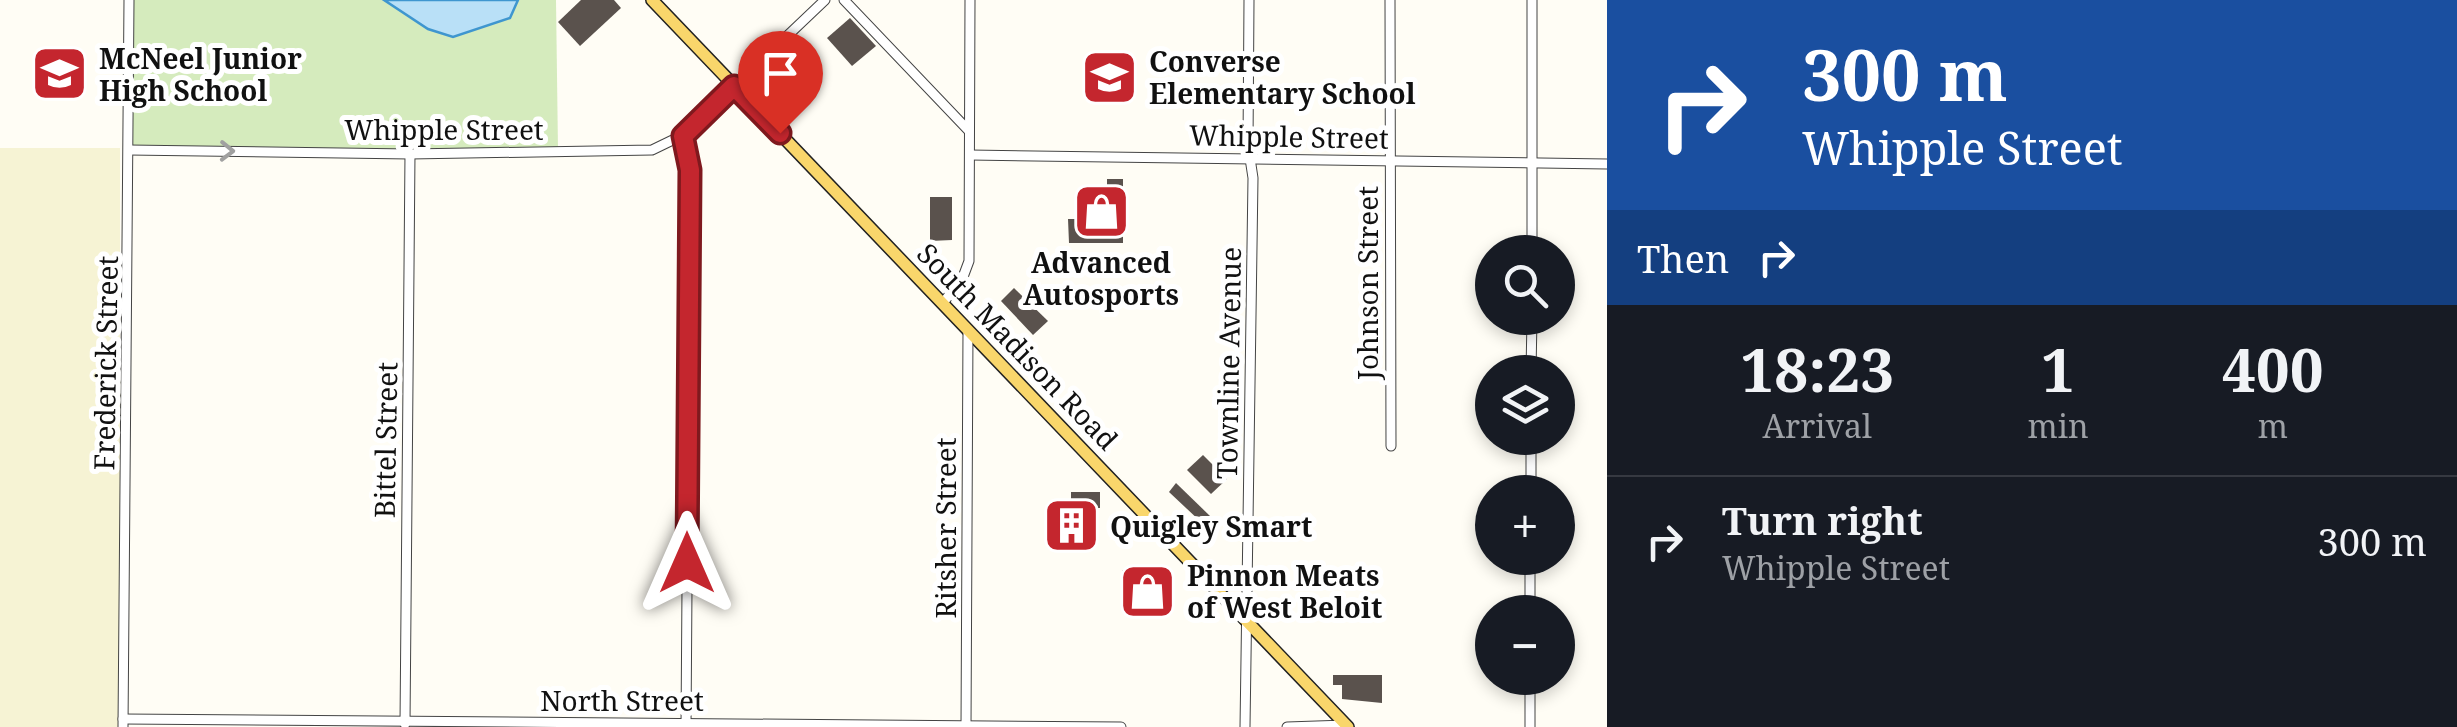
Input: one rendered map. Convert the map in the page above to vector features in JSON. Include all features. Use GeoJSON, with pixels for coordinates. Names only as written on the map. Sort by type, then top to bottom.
{"type":"FeatureCollection","features":[{"type":"Feature","properties":{"kind":"main road","name":"South Madison Road"},"geometry":{"type":"LineString","coordinates":[[652,0],[1347,726]]}},
{"type":"Feature","properties":{"kind":"street","name":"Frederick Street"},"geometry":{"type":"LineString","coordinates":[[123,723],[129,0]]}},
{"type":"Feature","properties":{"kind":"street","name":"Whipple Street"},"geometry":{"type":"LineString","coordinates":[[130,150],[410,154],[652,150],[683,136],[825,0]]}},
{"type":"Feature","properties":{"kind":"street"},"geometry":{"type":"LineString","coordinates":[[844,0],[970,131]]}},
{"type":"Feature","properties":{"kind":"street"},"geometry":{"type":"LineString","coordinates":[[943,303],[963,277],[969,261],[970,0]]}},
{"type":"Feature","properties":{"kind":"street","name":"Townline Avenue"},"geometry":{"type":"LineString","coordinates":[[1245,727],[1253,178],[1249,0]]}},
{"type":"Feature","properties":{"kind":"street","name":"Johnson Street"},"geometry":{"type":"LineString","coordinates":[[1390,0],[1391,446]]}},
{"type":"Feature","properties":{"kind":"street"},"geometry":{"type":"LineString","coordinates":[[1532,0],[1532,235]]}},
{"type":"Feature","properties":{"kind":"street"},"geometry":{"type":"LineString","coordinates":[[683,136],[690,170],[686,725]]}},
{"type":"Feature","properties":{"kind":"street","name":"Bittel Street"},"geometry":{"type":"LineString","coordinates":[[405,724],[410,154]]}},
{"type":"Feature","properties":{"kind":"street","name":"Whipple Street"},"geometry":{"type":"LineString","coordinates":[[970,154],[1607,164]]}},
{"type":"Feature","properties":{"kind":"street","name":"Ritsher Street"},"geometry":{"type":"LineString","coordinates":[[966,726],[968,330]]}},
{"type":"Feature","properties":{"kind":"street"},"geometry":{"type":"LineString","coordinates":[[1530,695],[1530,727]]}},
{"type":"Feature","properties":{"kind":"street","name":"North Street"},"geometry":{"type":"LineString","coordinates":[[123,723],[1121,727]]}},
{"type":"Feature","properties":{"kind":"street"},"geometry":{"type":"LineString","coordinates":[[1287,727],[1347,726]]}},
{"type":"Feature","properties":{"kind":"shaded area"},"geometry":{"type":"Polygon","coordinates":[[[0,148],[120,148],[120,374],[124,385],[119,727],[0,727],[0,148]]]}},
{"type":"Feature","properties":{"kind":"green space"},"geometry":{"type":"Polygon","coordinates":[[[129,0],[556,0],[558,151],[129,150],[129,0]]]}},
{"type":"Feature","properties":{"kind":"water"},"geometry":{"type":"Polygon","coordinates":[[[384,0],[518,0],[510,18],[453,37],[428,29],[384,0]]]}},
{"type":"Feature","properties":{"kind":"building"},"geometry":{"type":"Polygon","coordinates":[[[581,0],[614,0],[621,8],[580,46],[558,22],[581,0]]]}},
{"type":"Feature","properties":{"kind":"building"},"geometry":{"type":"Polygon","coordinates":[[[850,18],[876,46],[852,66],[827,38],[850,18]]]}},
{"type":"Feature","properties":{"kind":"building","name":"Advanced Autosports"},"geometry":{"type":"Polygon","coordinates":[[[1107,179],[1123,179],[1123,243],[1069,243],[1068,219],[1080,219],[1079,204],[1107,203],[1107,179]]]}},
{"type":"Feature","properties":{"kind":"building"},"geometry":{"type":"Polygon","coordinates":[[[930,197],[952,197],[952,240],[930,241],[930,197]]]}},
{"type":"Feature","properties":{"kind":"building"},"geometry":{"type":"Polygon","coordinates":[[[1014,288],[1048,321],[1033,335],[1001,301],[1014,288]]]}},
{"type":"Feature","properties":{"kind":"building"},"geometry":{"type":"Polygon","coordinates":[[[1203,455],[1227,479],[1211,494],[1187,470],[1203,455]]]}},
{"type":"Feature","properties":{"kind":"building"},"geometry":{"type":"Polygon","coordinates":[[[1176,483],[1210,516],[1202,523],[1169,492],[1176,483]]]}},
{"type":"Feature","properties":{"kind":"building","name":"Quigley Smart"},"geometry":{"type":"Polygon","coordinates":[[[1071,492],[1100,492],[1100,508],[1078,508],[1078,545],[1065,545],[1064,502],[1071,502],[1071,492]]]}},
{"type":"Feature","properties":{"kind":"building","name":"Pinnon Meats of West Beloit"},"geometry":{"type":"Polygon","coordinates":[[[1122,570],[1149,570],[1149,578],[1170,578],[1174,581],[1174,601],[1122,601],[1122,570]]]}},
{"type":"Feature","properties":{"kind":"building"},"geometry":{"type":"Polygon","coordinates":[[[1333,675],[1382,675],[1382,703],[1342,699],[1342,685],[1333,685],[1333,675]]]}},
{"type":"Feature","properties":{"kind":"place","name":"McNeel Junior High School"},"geometry":{"type":"Point","coordinates":[60,74]}},
{"type":"Feature","properties":{"kind":"place","name":"Converse Elementary School"},"geometry":{"type":"Point","coordinates":[1110,77]}},
{"type":"Feature","properties":{"kind":"place","name":"Advanced Autosports"},"geometry":{"type":"Point","coordinates":[1101,211]}},
{"type":"Feature","properties":{"kind":"place","name":"Quigley Smart"},"geometry":{"type":"Point","coordinates":[1071,526]}},
{"type":"Feature","properties":{"kind":"place","name":"Pinnon Meats of West Beloit"},"geometry":{"type":"Point","coordinates":[1148,591]}},
{"type":"Feature","properties":{"kind":"route"},"geometry":{"type":"LineString","coordinates":[[687,563],[690,170],[683,136],[734,86],[780,133]]}}]}
